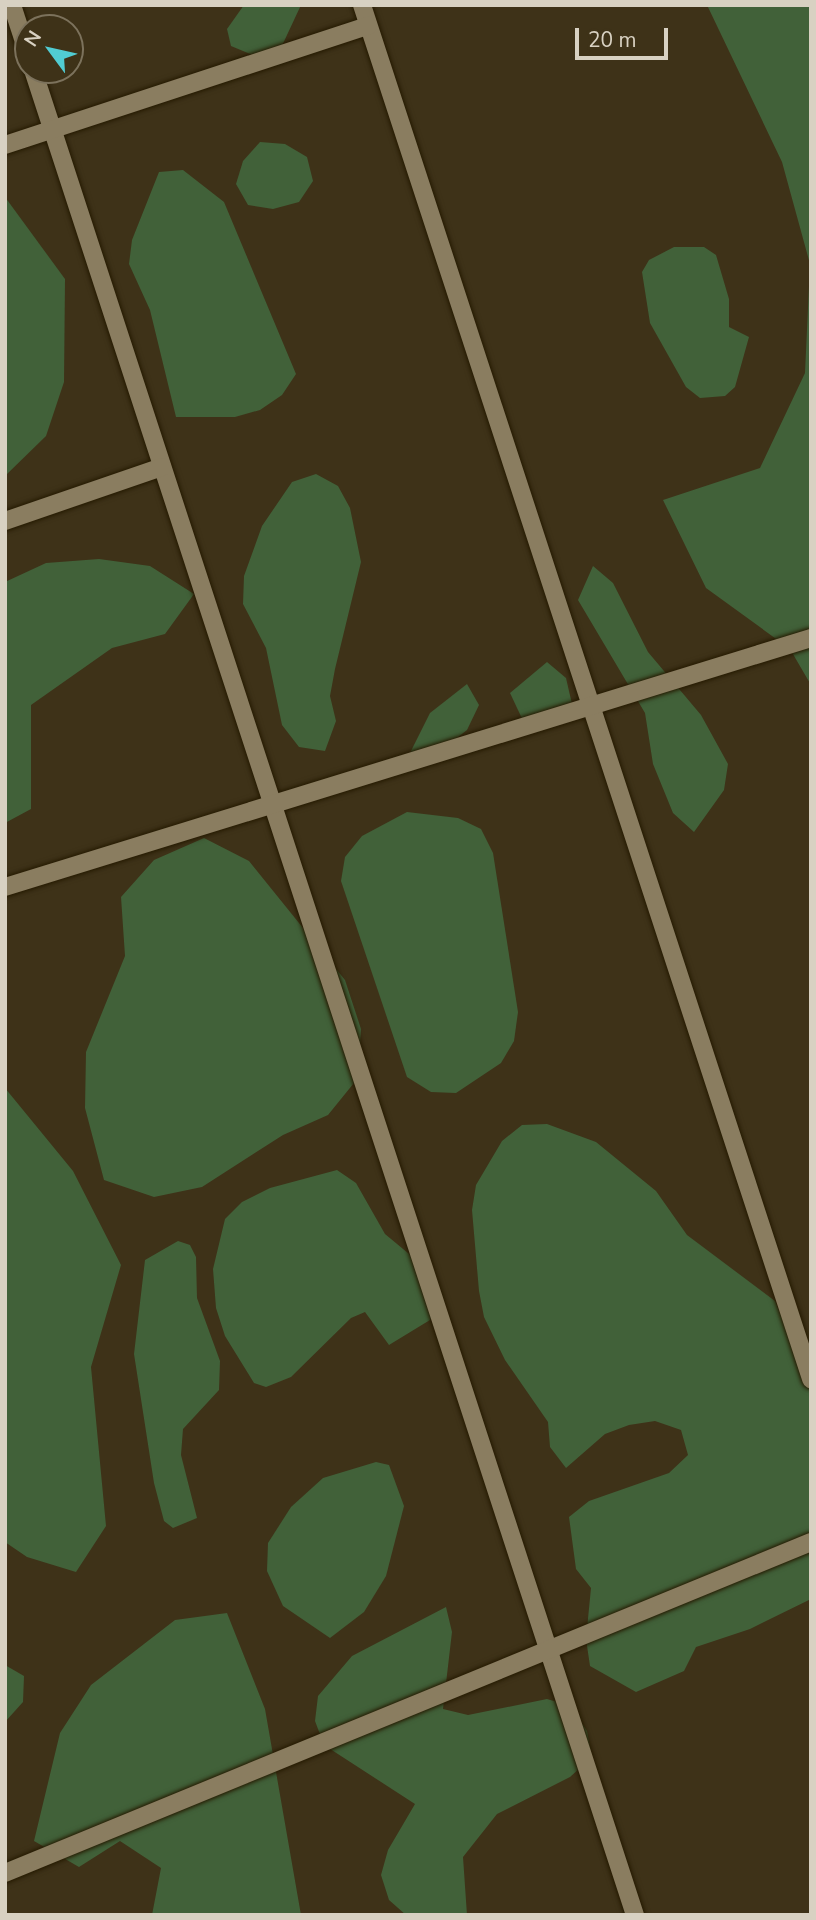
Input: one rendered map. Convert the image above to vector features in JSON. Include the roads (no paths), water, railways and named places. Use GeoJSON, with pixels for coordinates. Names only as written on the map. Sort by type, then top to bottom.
{"type":"FeatureCollection","features":[{"type":"Feature","properties":{"kind":"street"},"geometry":{"type":"LineString","coordinates":[[362,5],[811,1379]]}},
{"type":"Feature","properties":{"kind":"street"},"geometry":{"type":"LineString","coordinates":[[5,145],[368,26]]}},
{"type":"Feature","properties":{"kind":"street"},"geometry":{"type":"LineString","coordinates":[[37,84],[635,1915]]}},
{"type":"Feature","properties":{"kind":"street"},"geometry":{"type":"LineString","coordinates":[[5,521],[162,467]]}},
{"type":"Feature","properties":{"kind":"street"},"geometry":{"type":"LineString","coordinates":[[5,887],[811,638]]}},
{"type":"Feature","properties":{"kind":"street"},"geometry":{"type":"LineString","coordinates":[[5,1873],[811,1542]]}}]}
